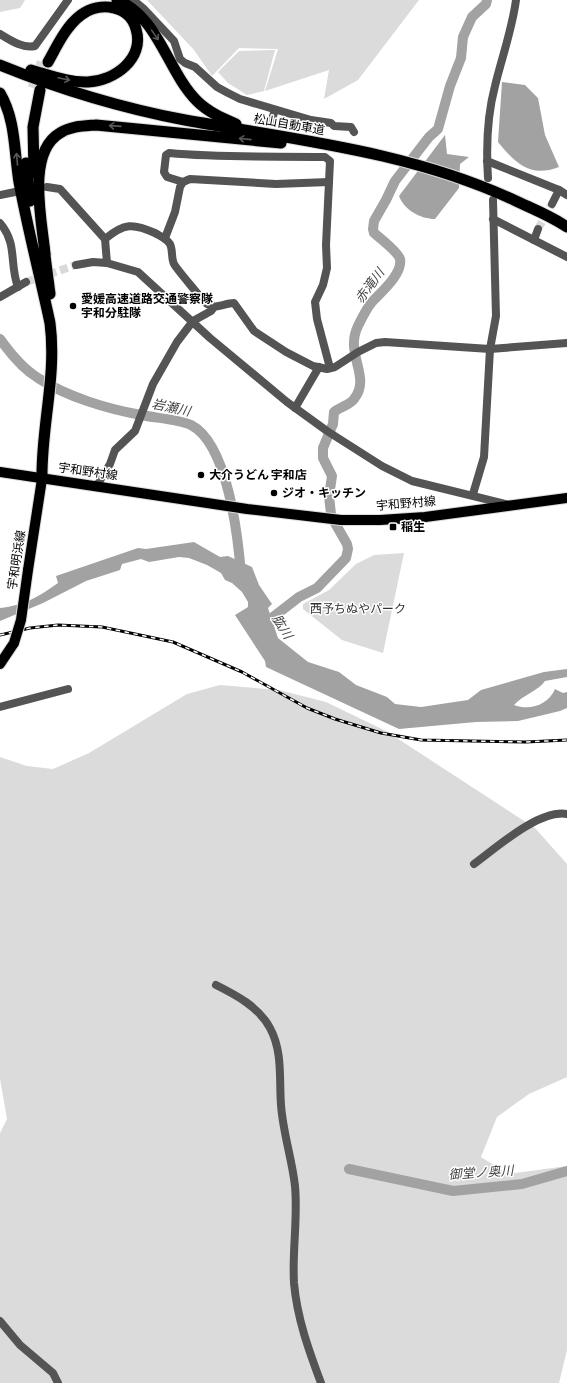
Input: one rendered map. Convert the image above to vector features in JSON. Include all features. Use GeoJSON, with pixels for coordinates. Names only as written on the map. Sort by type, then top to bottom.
{"type":"FeatureCollection","features":[{"type":"Feature","properties":{"kind":"highway"},"geometry":{"type":"LineString","coordinates":[[0,60],[66,80],[87,82],[108,79],[123,70],[134,56],[137,41],[136,29],[129,15],[119,9],[106,6],[93,9],[82,15],[72,24],[46,61],[64,23],[77,10],[96,0]]}},
{"type":"Feature","properties":{"kind":"highway"},"geometry":{"type":"LineString","coordinates":[[116,0],[127,4],[138,13],[154,34],[186,87],[197,101],[212,113],[256,132]]}},
{"type":"Feature","properties":{"kind":"highway","name":"松山自動車道"},"geometry":{"type":"LineString","coordinates":[[0,65],[52,85],[110,102],[183,119],[367,152],[439,171],[507,197],[556,219],[567,227]]}},
{"type":"Feature","properties":{"kind":"highway"},"geometry":{"type":"LineString","coordinates":[[43,293],[31,214],[25,150],[30,102],[36,89],[32,127],[32,158],[36,201],[44,254]]}},
{"type":"Feature","properties":{"kind":"highway"},"geometry":{"type":"LineString","coordinates":[[0,93],[9,112],[21,191],[33,252],[50,323],[54,349]]}},
{"type":"Feature","properties":{"kind":"highway"},"geometry":{"type":"LineString","coordinates":[[42,479],[42,464],[52,404],[54,349],[38,183],[40,160],[47,144],[60,133],[77,126],[96,125],[130,127],[367,152]]}},
{"type":"Feature","properties":{"kind":"main road","name":"宇和野村線"},"geometry":{"type":"LineString","coordinates":[[0,472],[247,509],[341,520],[380,520],[425,517],[567,498]]}},
{"type":"Feature","properties":{"kind":"main road","name":"宇和明浜線"},"geometry":{"type":"LineString","coordinates":[[0,664],[14,643],[20,620],[42,479]]}},
{"type":"Feature","properties":{"kind":"street"},"geometry":{"type":"LineString","coordinates":[[0,34],[29,48],[35,46],[68,0]]}},
{"type":"Feature","properties":{"kind":"street"},"geometry":{"type":"LineString","coordinates":[[133,0],[143,8],[174,42],[180,58],[185,63],[195,67],[217,87],[228,93],[275,110],[310,120],[331,123],[334,126],[351,127],[354,132]]}},
{"type":"Feature","properties":{"kind":"street"},"geometry":{"type":"LineString","coordinates":[[488,178],[488,126],[494,87],[511,28],[516,0]]}},
{"type":"Feature","properties":{"kind":"street"},"geometry":{"type":"LineString","coordinates":[[271,122],[275,110]]}},
{"type":"Feature","properties":{"kind":"street"},"geometry":{"type":"LineString","coordinates":[[267,155],[268,146]]}},
{"type":"Feature","properties":{"kind":"street"},"geometry":{"type":"LineString","coordinates":[[183,182],[167,177],[164,172],[166,155],[170,153],[211,157],[267,155],[325,157],[330,160],[331,164],[326,238],[327,268],[316,302],[316,319],[330,368]]}},
{"type":"Feature","properties":{"kind":"street"},"geometry":{"type":"LineString","coordinates":[[487,161],[559,190],[567,195]]}},
{"type":"Feature","properties":{"kind":"street"},"geometry":{"type":"LineString","coordinates":[[165,238],[175,212],[180,186],[183,182],[190,179],[276,184],[329,182]]}},
{"type":"Feature","properties":{"kind":"street"},"geometry":{"type":"LineString","coordinates":[[47,187],[60,189],[105,239],[107,263]]}},
{"type":"Feature","properties":{"kind":"street"},"geometry":{"type":"LineString","coordinates":[[552,204],[559,190]]}},
{"type":"Feature","properties":{"kind":"street"},"geometry":{"type":"LineString","coordinates":[[0,195],[15,192]]}},
{"type":"Feature","properties":{"kind":"street"},"geometry":{"type":"LineString","coordinates":[[473,494],[484,457],[490,349],[496,316],[493,200]]}},
{"type":"Feature","properties":{"kind":"street"},"geometry":{"type":"LineString","coordinates":[[493,219],[567,257]]}},
{"type":"Feature","properties":{"kind":"street"},"geometry":{"type":"LineString","coordinates":[[0,223],[9,235],[12,245],[18,287]]}},
{"type":"Feature","properties":{"kind":"street"},"geometry":{"type":"LineString","coordinates":[[105,239],[121,229],[138,225],[165,238],[172,249],[175,266],[196,290],[203,301],[214,307],[227,303],[234,303],[254,331],[306,363],[319,367],[330,368],[343,363],[355,354],[376,343],[385,342],[490,349],[567,343]]}},
{"type":"Feature","properties":{"kind":"street"},"geometry":{"type":"LineString","coordinates":[[534,240],[538,229]]}},
{"type":"Feature","properties":{"kind":"street"},"geometry":{"type":"LineString","coordinates":[[76,265],[93,262],[107,263],[138,272],[220,346],[294,408],[382,466],[412,481],[459,494],[473,494],[513,505]]}},
{"type":"Feature","properties":{"kind":"street"},"geometry":{"type":"LineString","coordinates":[[0,297],[26,282]]}},
{"type":"Feature","properties":{"kind":"street"},"geometry":{"type":"LineString","coordinates":[[96,487],[110,464],[115,450],[136,429],[153,384],[177,342],[193,321],[211,311],[214,307]]}},
{"type":"Feature","properties":{"kind":"street"},"geometry":{"type":"LineString","coordinates":[[294,408],[319,367]]}},
{"type":"Feature","properties":{"kind":"street"},"geometry":{"type":"LineString","coordinates":[[0,707],[68,689]]}},
{"type":"Feature","properties":{"kind":"street"},"geometry":{"type":"LineString","coordinates":[[474,864],[523,826],[554,814],[567,814]]}},
{"type":"Feature","properties":{"kind":"street"},"geometry":{"type":"LineString","coordinates":[[216,985],[251,1006],[270,1028],[276,1044],[280,1060],[281,1105],[285,1137],[295,1184],[297,1216],[294,1255],[294,1283],[302,1329],[321,1383]]}},
{"type":"Feature","properties":{"kind":"street"},"geometry":{"type":"LineString","coordinates":[[0,1321],[20,1345],[53,1373],[58,1383]]}},
{"type":"Feature","properties":{"kind":"green space"},"geometry":{"type":"Polygon","coordinates":[[[0,0],[25,0],[20,8],[0,12],[0,0]]]}},
{"type":"Feature","properties":{"kind":"green space"},"geometry":{"type":"Polygon","coordinates":[[[147,0],[419,0],[358,80],[324,99],[329,70],[265,91],[278,49],[239,48],[212,76],[194,50],[147,0]]]}},
{"type":"Feature","properties":{"kind":"green space"},"geometry":{"type":"Polygon","coordinates":[[[275,50],[264,91],[247,95],[228,83],[218,72],[239,51],[275,50]]]}},
{"type":"Feature","properties":{"kind":"green space","name":"西予ちぬやパーク"},"geometry":{"type":"Polygon","coordinates":[[[404,553],[383,653],[342,640],[303,609],[303,604],[329,590],[356,564],[374,555],[404,553]]]}},
{"type":"Feature","properties":{"kind":"green space"},"geometry":{"type":"Polygon","coordinates":[[[220,685],[279,690],[326,702],[386,731],[535,828],[567,864],[567,1077],[529,1094],[497,1117],[481,1157],[508,1174],[567,1166],[567,1350],[559,1383],[0,1383],[0,1133],[7,1119],[0,1079],[0,757],[27,766],[53,769],[89,753],[187,694],[220,685]]]}},
{"type":"Feature","properties":{"kind":"shaded area"},"geometry":{"type":"Polygon","coordinates":[[[502,82],[525,85],[538,98],[545,135],[559,167],[540,171],[524,167],[511,157],[498,142],[502,82]]]}},
{"type":"Feature","properties":{"kind":"shaded area"},"geometry":{"type":"Polygon","coordinates":[[[445,135],[447,154],[469,157],[460,164],[459,188],[435,219],[430,219],[414,213],[405,206],[399,196],[445,135]]]}},
{"type":"Feature","properties":{"kind":"shaded area"},"geometry":{"type":"Polygon","coordinates":[[[194,542],[220,557],[228,556],[252,567],[259,585],[272,604],[268,608],[278,638],[308,662],[339,672],[356,685],[387,697],[395,704],[421,707],[468,700],[481,690],[544,672],[567,669],[567,677],[545,681],[514,705],[520,707],[532,707],[538,705],[548,699],[555,689],[563,693],[567,692],[567,708],[518,721],[476,722],[399,729],[266,667],[265,661],[235,615],[248,607],[248,602],[242,592],[232,583],[225,580],[221,573],[207,565],[189,558],[179,557],[149,562],[141,559],[122,564],[120,570],[86,581],[43,603],[0,621],[0,608],[17,605],[44,592],[58,583],[56,576],[138,548],[146,549],[194,542]]]}},
{"type":"Feature","properties":{"kind":"waterway","name":"赤滝川"},"geometry":{"type":"LineString","coordinates":[[331,514],[329,496],[332,476],[323,458],[323,448],[333,424],[334,412],[352,401],[359,391],[360,382],[354,346],[358,326],[370,305],[395,277],[400,265],[399,256],[374,233],[374,221],[395,181],[429,137],[438,129],[450,86],[461,58],[463,37],[472,17],[486,4],[487,0]]}},
{"type":"Feature","properties":{"kind":"waterway","name":"岩瀬川"},"geometry":{"type":"LineString","coordinates":[[0,339],[12,355],[27,370],[49,385],[88,401],[115,409],[186,423],[204,435],[214,451],[229,493],[234,516],[241,574]]}},
{"type":"Feature","properties":{"kind":"waterway","name":"赤滝川"},"geometry":{"type":"LineString","coordinates":[[264,624],[299,597],[317,588],[346,558],[348,549],[347,544],[335,523]]}},
{"type":"Feature","properties":{"kind":"waterway","name":"御堂ノ奥川"},"geometry":{"type":"LineString","coordinates":[[349,1169],[453,1191],[522,1184],[567,1171]]}},
{"type":"Feature","properties":{"kind":"tunnel"},"geometry":{"type":"LineString","coordinates":[[33,88],[43,60]]}},
{"type":"Feature","properties":{"kind":"tunnel"},"geometry":{"type":"LineString","coordinates":[[538,229],[552,204]]}},
{"type":"Feature","properties":{"kind":"tunnel"},"geometry":{"type":"LineString","coordinates":[[26,282],[76,265]]}},
{"type":"Feature","properties":{"kind":"railway"},"geometry":{"type":"LineString","coordinates":[[0,635],[30,628],[58,625],[102,627],[173,642],[242,672],[307,708],[335,719],[381,733],[421,740],[526,742],[567,740]]}},
{"type":"Feature","properties":{"kind":"place","name":"愛媛高速道路交通警察隊 宇和分駐隊"},"geometry":{"type":"Point","coordinates":[73,306]}},
{"type":"Feature","properties":{"kind":"place","name":"大介うどん 宇和店"},"geometry":{"type":"Point","coordinates":[201,475]}},
{"type":"Feature","properties":{"kind":"place","name":"ジオ・キッチン"},"geometry":{"type":"Point","coordinates":[274,493]}},
{"type":"Feature","properties":{"kind":"place","name":"稲生"},"geometry":{"type":"Point","coordinates":[393,527]}},
{"type":"Feature","properties":{"kind":"water label","name":"肱川"},"geometry":{"type":"Point","coordinates":[282,627]}}]}
